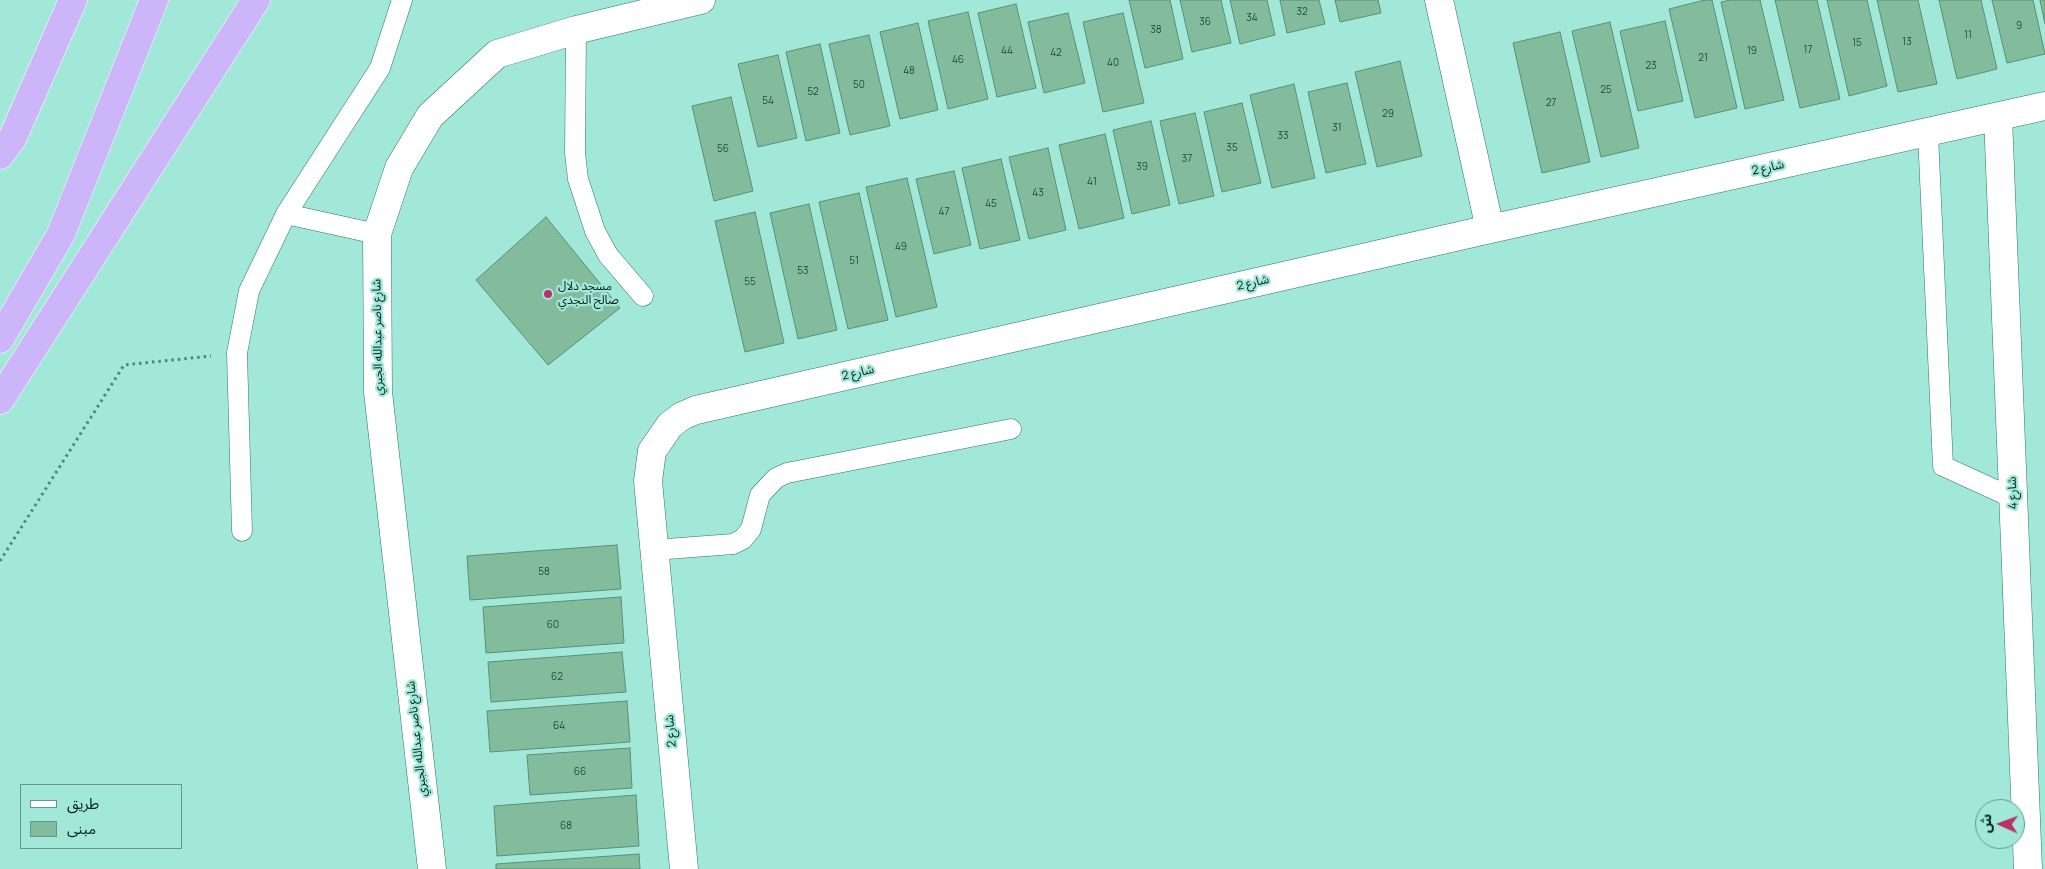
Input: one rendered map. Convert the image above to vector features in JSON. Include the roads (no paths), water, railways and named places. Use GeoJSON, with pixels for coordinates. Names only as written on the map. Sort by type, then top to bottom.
{"type":"FeatureCollection","features":[{"type":"Feature","properties":{"kind":"highway"},"geometry":{"type":"LineString","coordinates":[[0,155],[13,137],[73,0]]}},
{"type":"Feature","properties":{"kind":"highway"},"geometry":{"type":"LineString","coordinates":[[0,339],[61,234],[154,0]]}},
{"type":"Feature","properties":{"kind":"highway"},"geometry":{"type":"LineString","coordinates":[[0,400],[256,0]]}},
{"type":"Feature","properties":{"kind":"street","name":"شارع ناصر عبدالله الجبري"},"geometry":{"type":"LineString","coordinates":[[432,869],[378,392],[377,234],[399,168],[430,116],[497,54],[576,30],[701,0]]}},
{"type":"Feature","properties":{"kind":"street"},"geometry":{"type":"LineString","coordinates":[[1439,0],[1490,229]]}},
{"type":"Feature","properties":{"kind":"street","name":"شارع 2"},"geometry":{"type":"LineString","coordinates":[[684,869],[648,481],[652,451],[670,425],[682,416],[696,410],[1490,229],[1928,134],[2045,106]]}},
{"type":"Feature","properties":{"kind":"street","name":"شارع 4"},"geometry":{"type":"LineString","coordinates":[[1998,117],[2028,869]]}},
{"type":"Feature","properties":{"kind":"lane"},"geometry":{"type":"LineString","coordinates":[[242,531],[237,353],[249,291],[286,214],[380,68],[402,0]]}},
{"type":"Feature","properties":{"kind":"lane"},"geometry":{"type":"LineString","coordinates":[[576,30],[575,153],[578,179],[595,231],[608,255],[643,296]]}},
{"type":"Feature","properties":{"kind":"lane"},"geometry":{"type":"LineString","coordinates":[[1928,134],[1943,466],[2013,498]]}},
{"type":"Feature","properties":{"kind":"lane"},"geometry":{"type":"LineString","coordinates":[[286,214],[377,234]]}},
{"type":"Feature","properties":{"kind":"lane"},"geometry":{"type":"LineString","coordinates":[[654,550],[733,544],[743,539],[751,529],[760,495],[776,478],[787,473],[1011,430]]}},
{"type":"Feature","properties":{"kind":"place","name":"مسجد دلال صالح النجدي"},"geometry":{"type":"Point","coordinates":[548,294]}}]}
